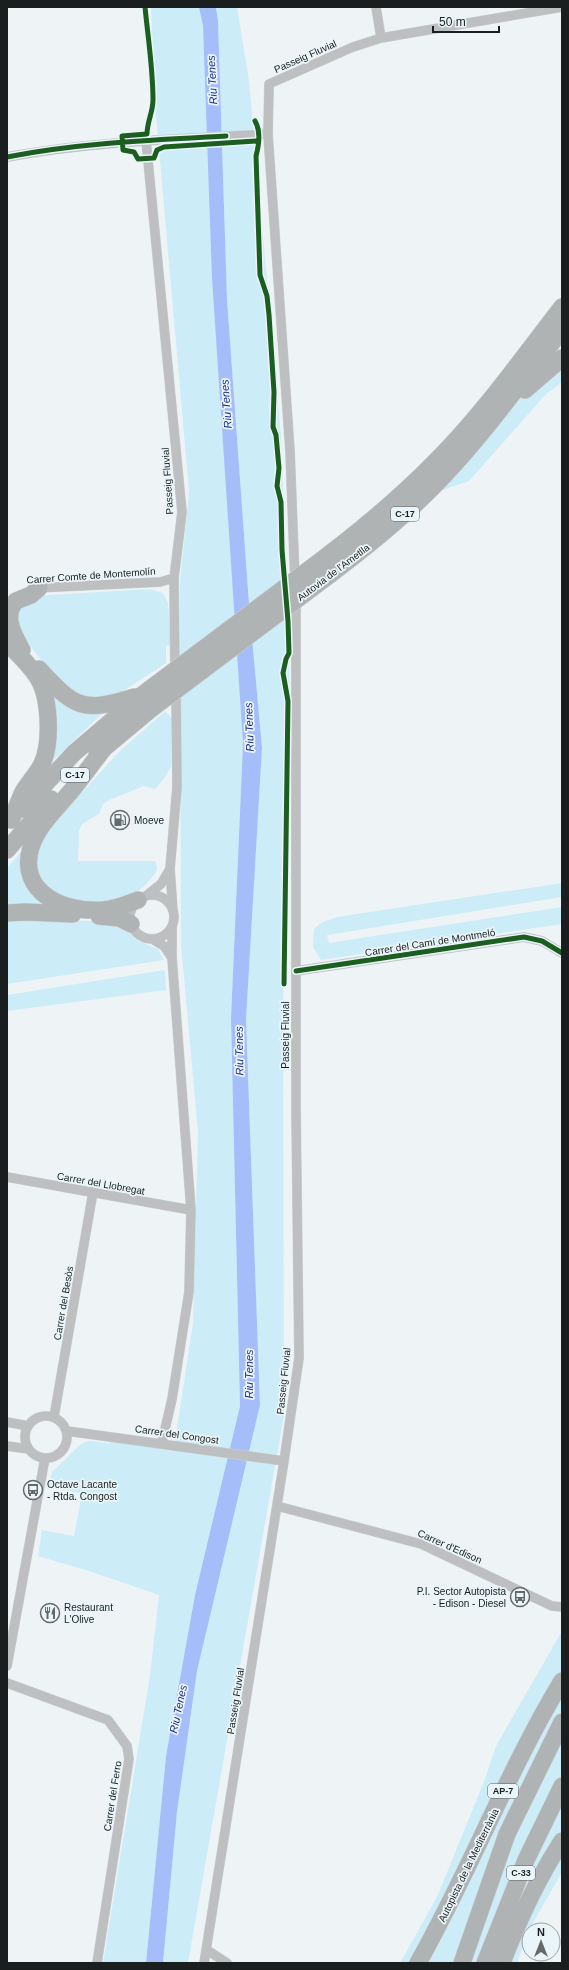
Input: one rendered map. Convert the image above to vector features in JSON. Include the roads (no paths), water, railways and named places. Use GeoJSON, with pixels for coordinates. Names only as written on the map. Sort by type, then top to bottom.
{"type":"FeatureCollection","features":[{"type":"Feature","properties":{"kind":"highway","name":"Autovia de l'Ametlla"},"geometry":{"type":"LineString","coordinates":[[9,823],[74,753],[142,695],[358,532],[436,461],[484,407],[562,307]]}},
{"type":"Feature","properties":{"kind":"highway","name":"Autovia de l'Ametlla"},"geometry":{"type":"LineString","coordinates":[[7,850],[34,817],[105,747],[151,709],[397,522],[432,488],[486,428],[562,330]]}},
{"type":"Feature","properties":{"kind":"highway"},"geometry":{"type":"LineString","coordinates":[[486,428],[537,379],[562,358]]}},
{"type":"Feature","properties":{"kind":"highway"},"geometry":{"type":"LineString","coordinates":[[39,588],[31,595],[16,600],[9,615],[15,647],[55,686],[72,700],[85,706],[98,707],[142,695]]}},
{"type":"Feature","properties":{"kind":"highway"},"geometry":{"type":"LineString","coordinates":[[7,634],[41,684],[47,705],[48,733],[46,750],[42,764],[24,792],[9,823]]}},
{"type":"Feature","properties":{"kind":"highway"},"geometry":{"type":"LineString","coordinates":[[105,747],[37,834],[31,847],[31,875],[43,894],[59,904],[102,910],[114,909],[142,898]]}},
{"type":"Feature","properties":{"kind":"highway"},"geometry":{"type":"LineString","coordinates":[[7,913],[25,912],[104,916],[119,918],[132,924]]}},
{"type":"Feature","properties":{"kind":"highway","name":"Autopista de la Mediterrània"},"geometry":{"type":"LineString","coordinates":[[418,1963],[450,1904],[504,1790],[544,1711],[562,1681]]}},
{"type":"Feature","properties":{"kind":"highway"},"geometry":{"type":"LineString","coordinates":[[482,1906],[507,1834],[562,1722]]}},
{"type":"Feature","properties":{"kind":"highway","name":"C-33"},"geometry":{"type":"LineString","coordinates":[[462,1963],[482,1906],[541,1784],[562,1746]]}},
{"type":"Feature","properties":{"kind":"highway","name":"C-33"},"geometry":{"type":"LineString","coordinates":[[485,1963],[526,1860],[562,1786]]}},
{"type":"Feature","properties":{"kind":"highway"},"geometry":{"type":"LineString","coordinates":[[502,1963],[513,1934],[551,1858],[562,1841]]}},
{"type":"Feature","properties":{"kind":"street"},"geometry":{"type":"LineString","coordinates":[[376,7],[381,38],[562,7]]}},
{"type":"Feature","properties":{"kind":"street","name":"Passeig Fluvial"},"geometry":{"type":"LineString","coordinates":[[204,1963],[277,1506],[299,1358],[296,971],[296,618],[290,451],[268,134],[269,84],[354,46],[381,38]]}},
{"type":"Feature","properties":{"kind":"street"},"geometry":{"type":"LineString","coordinates":[[7,157],[41,150],[146,140],[268,134]]}},
{"type":"Feature","properties":{"kind":"street","name":"Passeig Fluvial"},"geometry":{"type":"LineString","coordinates":[[146,140],[182,512],[174,578],[177,787],[170,869],[173,911]]}},
{"type":"Feature","properties":{"kind":"street","name":"Carrer Comte de Montemolín"},"geometry":{"type":"LineString","coordinates":[[8,597],[29,589],[160,582],[174,578]]}},
{"type":"Feature","properties":{"kind":"street","name":"Passeig Fluvial"},"geometry":{"type":"LineString","coordinates":[[142,898],[161,884],[170,869]]}},
{"type":"Feature","properties":{"kind":"street"},"geometry":{"type":"LineString","coordinates":[[162,1442],[172,1399],[189,1292],[191,1210],[172,958],[173,911],[169,903],[163,898],[154,895],[142,898],[131,911],[132,924],[140,935],[152,938],[164,946],[172,958]]}},
{"type":"Feature","properties":{"kind":"street"},"geometry":{"type":"LineString","coordinates":[[152,938],[164,935],[172,926]]}},
{"type":"Feature","properties":{"kind":"street","name":"Carrer del Camí de Montmeló"},"geometry":{"type":"LineString","coordinates":[[296,971],[524,937],[542,941],[562,953]]}},
{"type":"Feature","properties":{"kind":"street","name":"Carrer del Llobregat"},"geometry":{"type":"LineString","coordinates":[[7,1177],[191,1210]]}},
{"type":"Feature","properties":{"kind":"street","name":"Carrer del Besòs"},"geometry":{"type":"LineString","coordinates":[[54,1417],[94,1192]]}},
{"type":"Feature","properties":{"kind":"street"},"geometry":{"type":"LineString","coordinates":[[39,1417],[54,1417],[60,1421],[67,1430],[67,1441],[63,1450],[52,1458],[45,1458],[34,1454],[25,1442],[28,1426],[39,1417]]}},
{"type":"Feature","properties":{"kind":"street"},"geometry":{"type":"LineString","coordinates":[[7,1422],[28,1426]]}},
{"type":"Feature","properties":{"kind":"street","name":"Carrer del Congost"},"geometry":{"type":"LineString","coordinates":[[67,1430],[162,1442],[284,1461]]}},
{"type":"Feature","properties":{"kind":"street"},"geometry":{"type":"LineString","coordinates":[[7,1446],[29,1449]]}},
{"type":"Feature","properties":{"kind":"street"},"geometry":{"type":"LineString","coordinates":[[7,1666],[45,1458]]}},
{"type":"Feature","properties":{"kind":"street","name":"Carrer d'Edison"},"geometry":{"type":"LineString","coordinates":[[277,1506],[421,1544],[552,1606],[562,1607]]}},
{"type":"Feature","properties":{"kind":"street","name":"Carrer del Ferro"},"geometry":{"type":"LineString","coordinates":[[7,1683],[108,1720],[127,1746],[130,1759],[97,1963]]}},
{"type":"Feature","properties":{"kind":"street"},"geometry":{"type":"LineString","coordinates":[[207,1950],[227,1963]]}},
{"type":"Feature","properties":{"kind":"water","name":"Riu Tenes"},"geometry":{"type":"Polygon","coordinates":[[[199,7],[216,7],[218,21],[227,299],[249,604],[262,748],[246,1020],[260,1405],[197,1671],[177,1812],[163,1963],[146,1963],[166,1756],[195,1595],[240,1406],[231,1018],[243,743],[212,278],[203,26],[199,7]]]}},
{"type":"Feature","properties":{"kind":"place","name":"Moeve"},"geometry":{"type":"Point","coordinates":[120,820]}},
{"type":"Feature","properties":{"kind":"place","name":"Octave Lacante - Rtda. Congost"},"geometry":{"type":"Point","coordinates":[33,1490]}},
{"type":"Feature","properties":{"kind":"place","name":"P.I. Sector Autopista - Edison - Diesel"},"geometry":{"type":"Point","coordinates":[520,1597]}},
{"type":"Feature","properties":{"kind":"place","name":"Restaurant L'Olive"},"geometry":{"type":"Point","coordinates":[50,1613]}}]}
